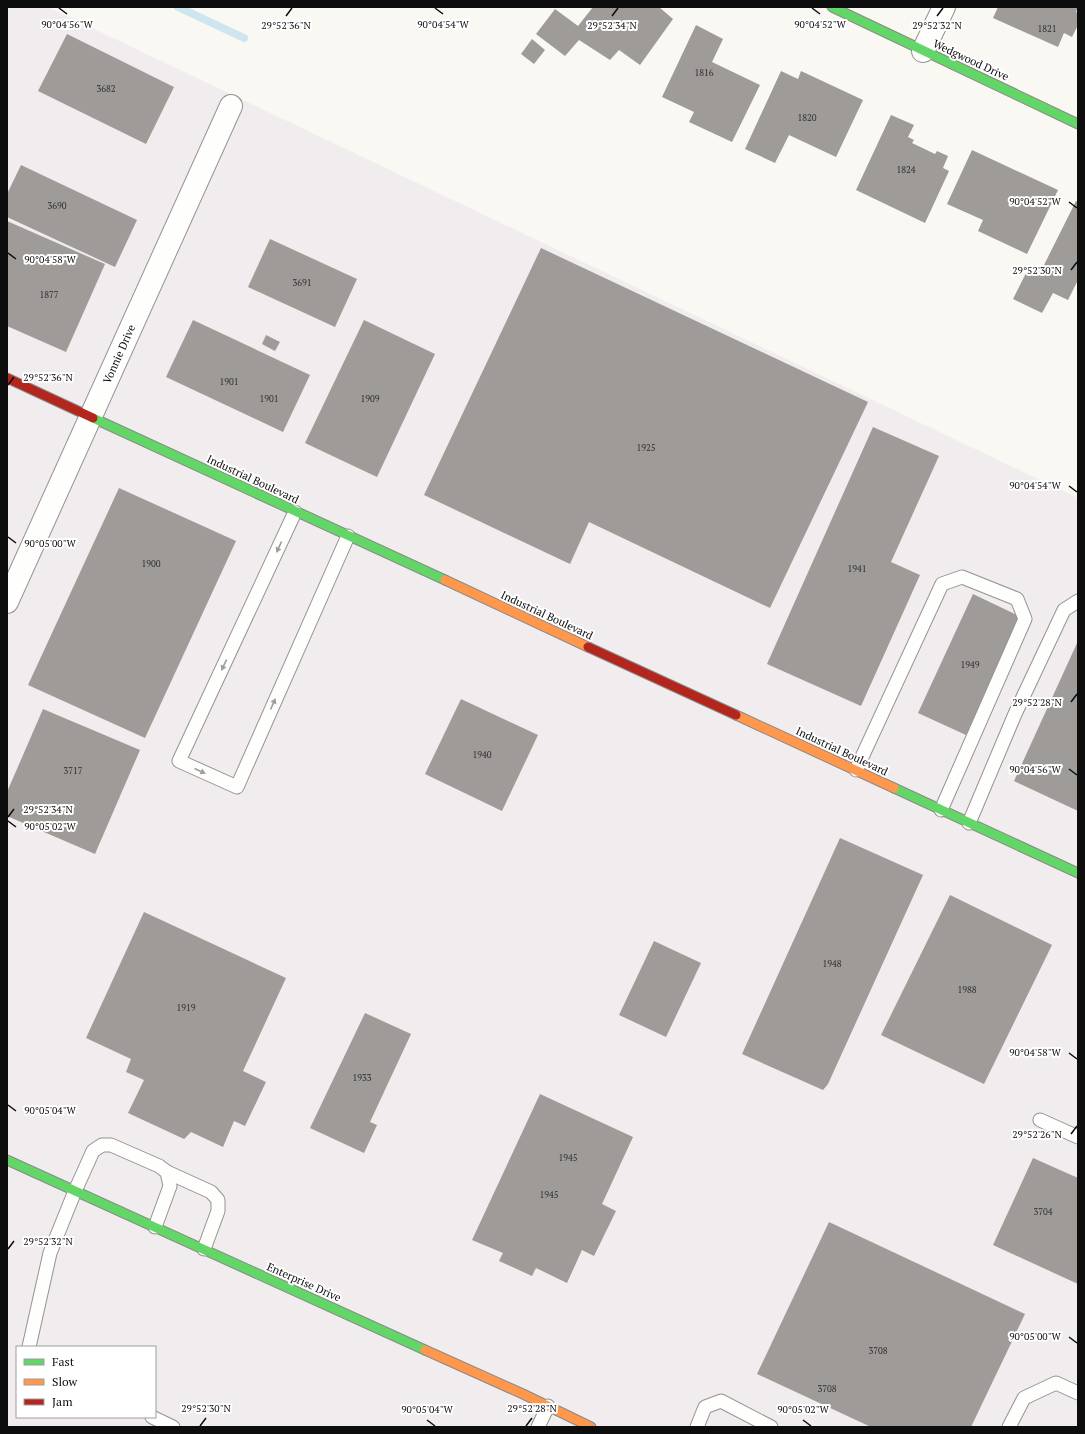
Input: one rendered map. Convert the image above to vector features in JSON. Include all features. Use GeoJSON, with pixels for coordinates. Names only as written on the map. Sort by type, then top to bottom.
{"type":"FeatureCollection","features":[{"type":"Feature","properties":{"kind":"street","name":"Wedgwood Drive"},"geometry":{"type":"LineString","coordinates":[[832,7],[1078,124]]}},
{"type":"Feature","properties":{"kind":"street"},"geometry":{"type":"LineString","coordinates":[[923,51],[944,7]]}},
{"type":"Feature","properties":{"kind":"street","name":"Vonnie Drive"},"geometry":{"type":"LineString","coordinates":[[7,602],[231,106]]}},
{"type":"Feature","properties":{"kind":"street","name":"Industrial Boulevard"},"geometry":{"type":"LineString","coordinates":[[7,378],[1078,873]]}},
{"type":"Feature","properties":{"kind":"street","name":"Enterprise Drive"},"geometry":{"type":"LineString","coordinates":[[7,1160],[548,1406],[591,1427]]}},
{"type":"Feature","properties":{"kind":"lane"},"geometry":{"type":"LineString","coordinates":[[295,512],[179,761],[236,787],[348,536]]}},
{"type":"Feature","properties":{"kind":"lane"},"geometry":{"type":"LineString","coordinates":[[856,770],[942,584],[962,577],[1017,599],[1025,619],[941,810]]}},
{"type":"Feature","properties":{"kind":"lane"},"geometry":{"type":"LineString","coordinates":[[969,823],[1015,714],[1064,610],[1078,601]]}},
{"type":"Feature","properties":{"kind":"lane"},"geometry":{"type":"LineString","coordinates":[[1040,1120],[1078,1137]]}},
{"type":"Feature","properties":{"kind":"lane"},"geometry":{"type":"LineString","coordinates":[[29,1346],[50,1253],[93,1151],[102,1145],[111,1145],[159,1166],[167,1172],[211,1192],[218,1200],[218,1211],[204,1249]]}},
{"type":"Feature","properties":{"kind":"lane"},"geometry":{"type":"LineString","coordinates":[[155,1227],[170,1186],[167,1172]]}},
{"type":"Feature","properties":{"kind":"lane"},"geometry":{"type":"LineString","coordinates":[[1009,1427],[1024,1398],[1056,1383],[1078,1393]]}},
{"type":"Feature","properties":{"kind":"lane"},"geometry":{"type":"LineString","coordinates":[[697,1427],[705,1407],[721,1401],[771,1427]]}},
{"type":"Feature","properties":{"kind":"lane"},"geometry":{"type":"LineString","coordinates":[[538,1427],[548,1406]]}},
{"type":"Feature","properties":{"kind":"lane"},"geometry":{"type":"LineString","coordinates":[[154,1418],[173,1427]]}},
{"type":"Feature","properties":{"kind":"shaded area"},"geometry":{"type":"Polygon","coordinates":[[[7,7],[48,7],[1078,498],[1078,1427],[7,1427],[7,7]]]}},
{"type":"Feature","properties":{"kind":"building"},"geometry":{"type":"Polygon","coordinates":[[[593,7],[659,7],[673,19],[640,65],[619,50],[610,60],[579,40],[565,56],[536,34],[555,9],[578,26],[593,7]]]}},
{"type":"Feature","properties":{"kind":"building"},"geometry":{"type":"Polygon","coordinates":[[[998,7],[1078,7],[1076,12],[1078,13],[1078,25],[1072,37],[1064,33],[1058,47],[993,18],[998,7]]]}},
{"type":"Feature","properties":{"kind":"building"},"geometry":{"type":"Polygon","coordinates":[[[696,25],[723,39],[712,62],[760,85],[732,142],[689,122],[694,112],[662,97],[696,25]]]}},
{"type":"Feature","properties":{"kind":"building"},"geometry":{"type":"Polygon","coordinates":[[[67,34],[174,87],[146,144],[38,91],[67,34]]]}},
{"type":"Feature","properties":{"kind":"building"},"geometry":{"type":"Polygon","coordinates":[[[532,39],[545,50],[534,64],[521,54],[532,39]]]}},
{"type":"Feature","properties":{"kind":"building"},"geometry":{"type":"Polygon","coordinates":[[[781,71],[798,79],[801,71],[863,100],[836,157],[789,135],[775,163],[745,149],[781,71]]]}},
{"type":"Feature","properties":{"kind":"building"},"geometry":{"type":"Polygon","coordinates":[[[891,115],[914,125],[908,137],[914,140],[912,143],[935,154],[937,151],[948,156],[943,168],[949,171],[925,223],[856,190],[891,115]]]}},
{"type":"Feature","properties":{"kind":"building"},"geometry":{"type":"Polygon","coordinates":[[[972,150],[1058,190],[1027,254],[978,231],[983,220],[947,204],[972,150]]]}},
{"type":"Feature","properties":{"kind":"building"},"geometry":{"type":"Polygon","coordinates":[[[21,165],[137,220],[115,267],[7,217],[7,194],[21,165]]]}},
{"type":"Feature","properties":{"kind":"building"},"geometry":{"type":"Polygon","coordinates":[[[1076,201],[1078,202],[1078,280],[1068,300],[1053,293],[1042,313],[1013,299],[1026,273],[1043,267],[1076,201]]]}},
{"type":"Feature","properties":{"kind":"building"},"geometry":{"type":"Polygon","coordinates":[[[7,221],[105,264],[66,352],[7,326],[7,221]]]}},
{"type":"Feature","properties":{"kind":"building"},"geometry":{"type":"Polygon","coordinates":[[[270,239],[357,279],[335,327],[248,287],[270,239]]]}},
{"type":"Feature","properties":{"kind":"building"},"geometry":{"type":"Polygon","coordinates":[[[541,248],[868,402],[770,608],[589,522],[570,564],[424,495],[541,248]]]}},
{"type":"Feature","properties":{"kind":"building"},"geometry":{"type":"Polygon","coordinates":[[[193,320],[310,375],[283,432],[166,377],[193,320]]]}},
{"type":"Feature","properties":{"kind":"building"},"geometry":{"type":"Polygon","coordinates":[[[364,320],[435,354],[377,477],[305,443],[364,320]]]}},
{"type":"Feature","properties":{"kind":"building"},"geometry":{"type":"Polygon","coordinates":[[[266,335],[280,342],[275,351],[262,344],[266,335]]]}},
{"type":"Feature","properties":{"kind":"building"},"geometry":{"type":"Polygon","coordinates":[[[873,427],[939,456],[891,562],[920,575],[861,706],[767,664],[873,427]]]}},
{"type":"Feature","properties":{"kind":"building"},"geometry":{"type":"Polygon","coordinates":[[[119,488],[236,541],[145,738],[28,685],[119,488]]]}},
{"type":"Feature","properties":{"kind":"building"},"geometry":{"type":"Polygon","coordinates":[[[973,594],[1021,617],[966,735],[918,713],[973,594]]]}},
{"type":"Feature","properties":{"kind":"building"},"geometry":{"type":"Polygon","coordinates":[[[1078,641],[1078,811],[1014,781],[1078,641]]]}},
{"type":"Feature","properties":{"kind":"building"},"geometry":{"type":"Polygon","coordinates":[[[461,699],[538,735],[502,811],[425,774],[461,699]]]}},
{"type":"Feature","properties":{"kind":"building"},"geometry":{"type":"Polygon","coordinates":[[[43,709],[140,750],[95,854],[7,816],[7,792],[43,709]]]}},
{"type":"Feature","properties":{"kind":"building"},"geometry":{"type":"Polygon","coordinates":[[[840,838],[923,875],[828,1084],[823,1090],[742,1054],[840,838]]]}},
{"type":"Feature","properties":{"kind":"building"},"geometry":{"type":"Polygon","coordinates":[[[950,895],[1052,945],[984,1084],[881,1035],[950,895]]]}},
{"type":"Feature","properties":{"kind":"building"},"geometry":{"type":"Polygon","coordinates":[[[144,912],[286,978],[243,1071],[266,1082],[245,1126],[234,1121],[223,1147],[191,1132],[184,1139],[128,1113],[144,1080],[126,1072],[131,1059],[86,1038],[144,912]]]}},
{"type":"Feature","properties":{"kind":"building"},"geometry":{"type":"Polygon","coordinates":[[[654,941],[701,963],[666,1037],[619,1015],[654,941]]]}},
{"type":"Feature","properties":{"kind":"building"},"geometry":{"type":"Polygon","coordinates":[[[365,1013],[411,1034],[370,1122],[377,1125],[364,1153],[310,1128],[365,1013]]]}},
{"type":"Feature","properties":{"kind":"building"},"geometry":{"type":"Polygon","coordinates":[[[540,1094],[633,1137],[602,1204],[616,1211],[594,1256],[582,1250],[567,1283],[536,1268],[532,1276],[499,1261],[503,1253],[472,1240],[540,1094]]]}},
{"type":"Feature","properties":{"kind":"building"},"geometry":{"type":"Polygon","coordinates":[[[1033,1158],[1078,1178],[1078,1284],[993,1245],[1033,1158]]]}},
{"type":"Feature","properties":{"kind":"building"},"geometry":{"type":"Polygon","coordinates":[[[829,1222],[1025,1314],[971,1427],[871,1427],[757,1374],[829,1222]]]}},
{"type":"Feature","properties":{"kind":"waterway"},"geometry":{"type":"LineString","coordinates":[[178,7],[244,38]]}},
{"type":"Feature","properties":{"kind":"traffic: fast"},"geometry":{"type":"LineString","coordinates":[[832,7],[1078,124]]}},
{"type":"Feature","properties":{"kind":"traffic: fast"},"geometry":{"type":"LineString","coordinates":[[93,418],[445,580]]}},
{"type":"Feature","properties":{"kind":"traffic: fast"},"geometry":{"type":"LineString","coordinates":[[894,788],[1078,873]]}},
{"type":"Feature","properties":{"kind":"traffic: fast"},"geometry":{"type":"LineString","coordinates":[[7,1160],[425,1350]]}},
{"type":"Feature","properties":{"kind":"traffic: slow"},"geometry":{"type":"LineString","coordinates":[[445,580],[588,647]]}},
{"type":"Feature","properties":{"kind":"traffic: slow"},"geometry":{"type":"LineString","coordinates":[[736,715],[894,788]]}},
{"type":"Feature","properties":{"kind":"traffic: slow"},"geometry":{"type":"LineString","coordinates":[[425,1350],[523,1394],[591,1427]]}},
{"type":"Feature","properties":{"kind":"traffic: jam"},"geometry":{"type":"LineString","coordinates":[[7,378],[93,418]]}},
{"type":"Feature","properties":{"kind":"traffic: jam"},"geometry":{"type":"LineString","coordinates":[[588,647],[736,715]]}}]}
